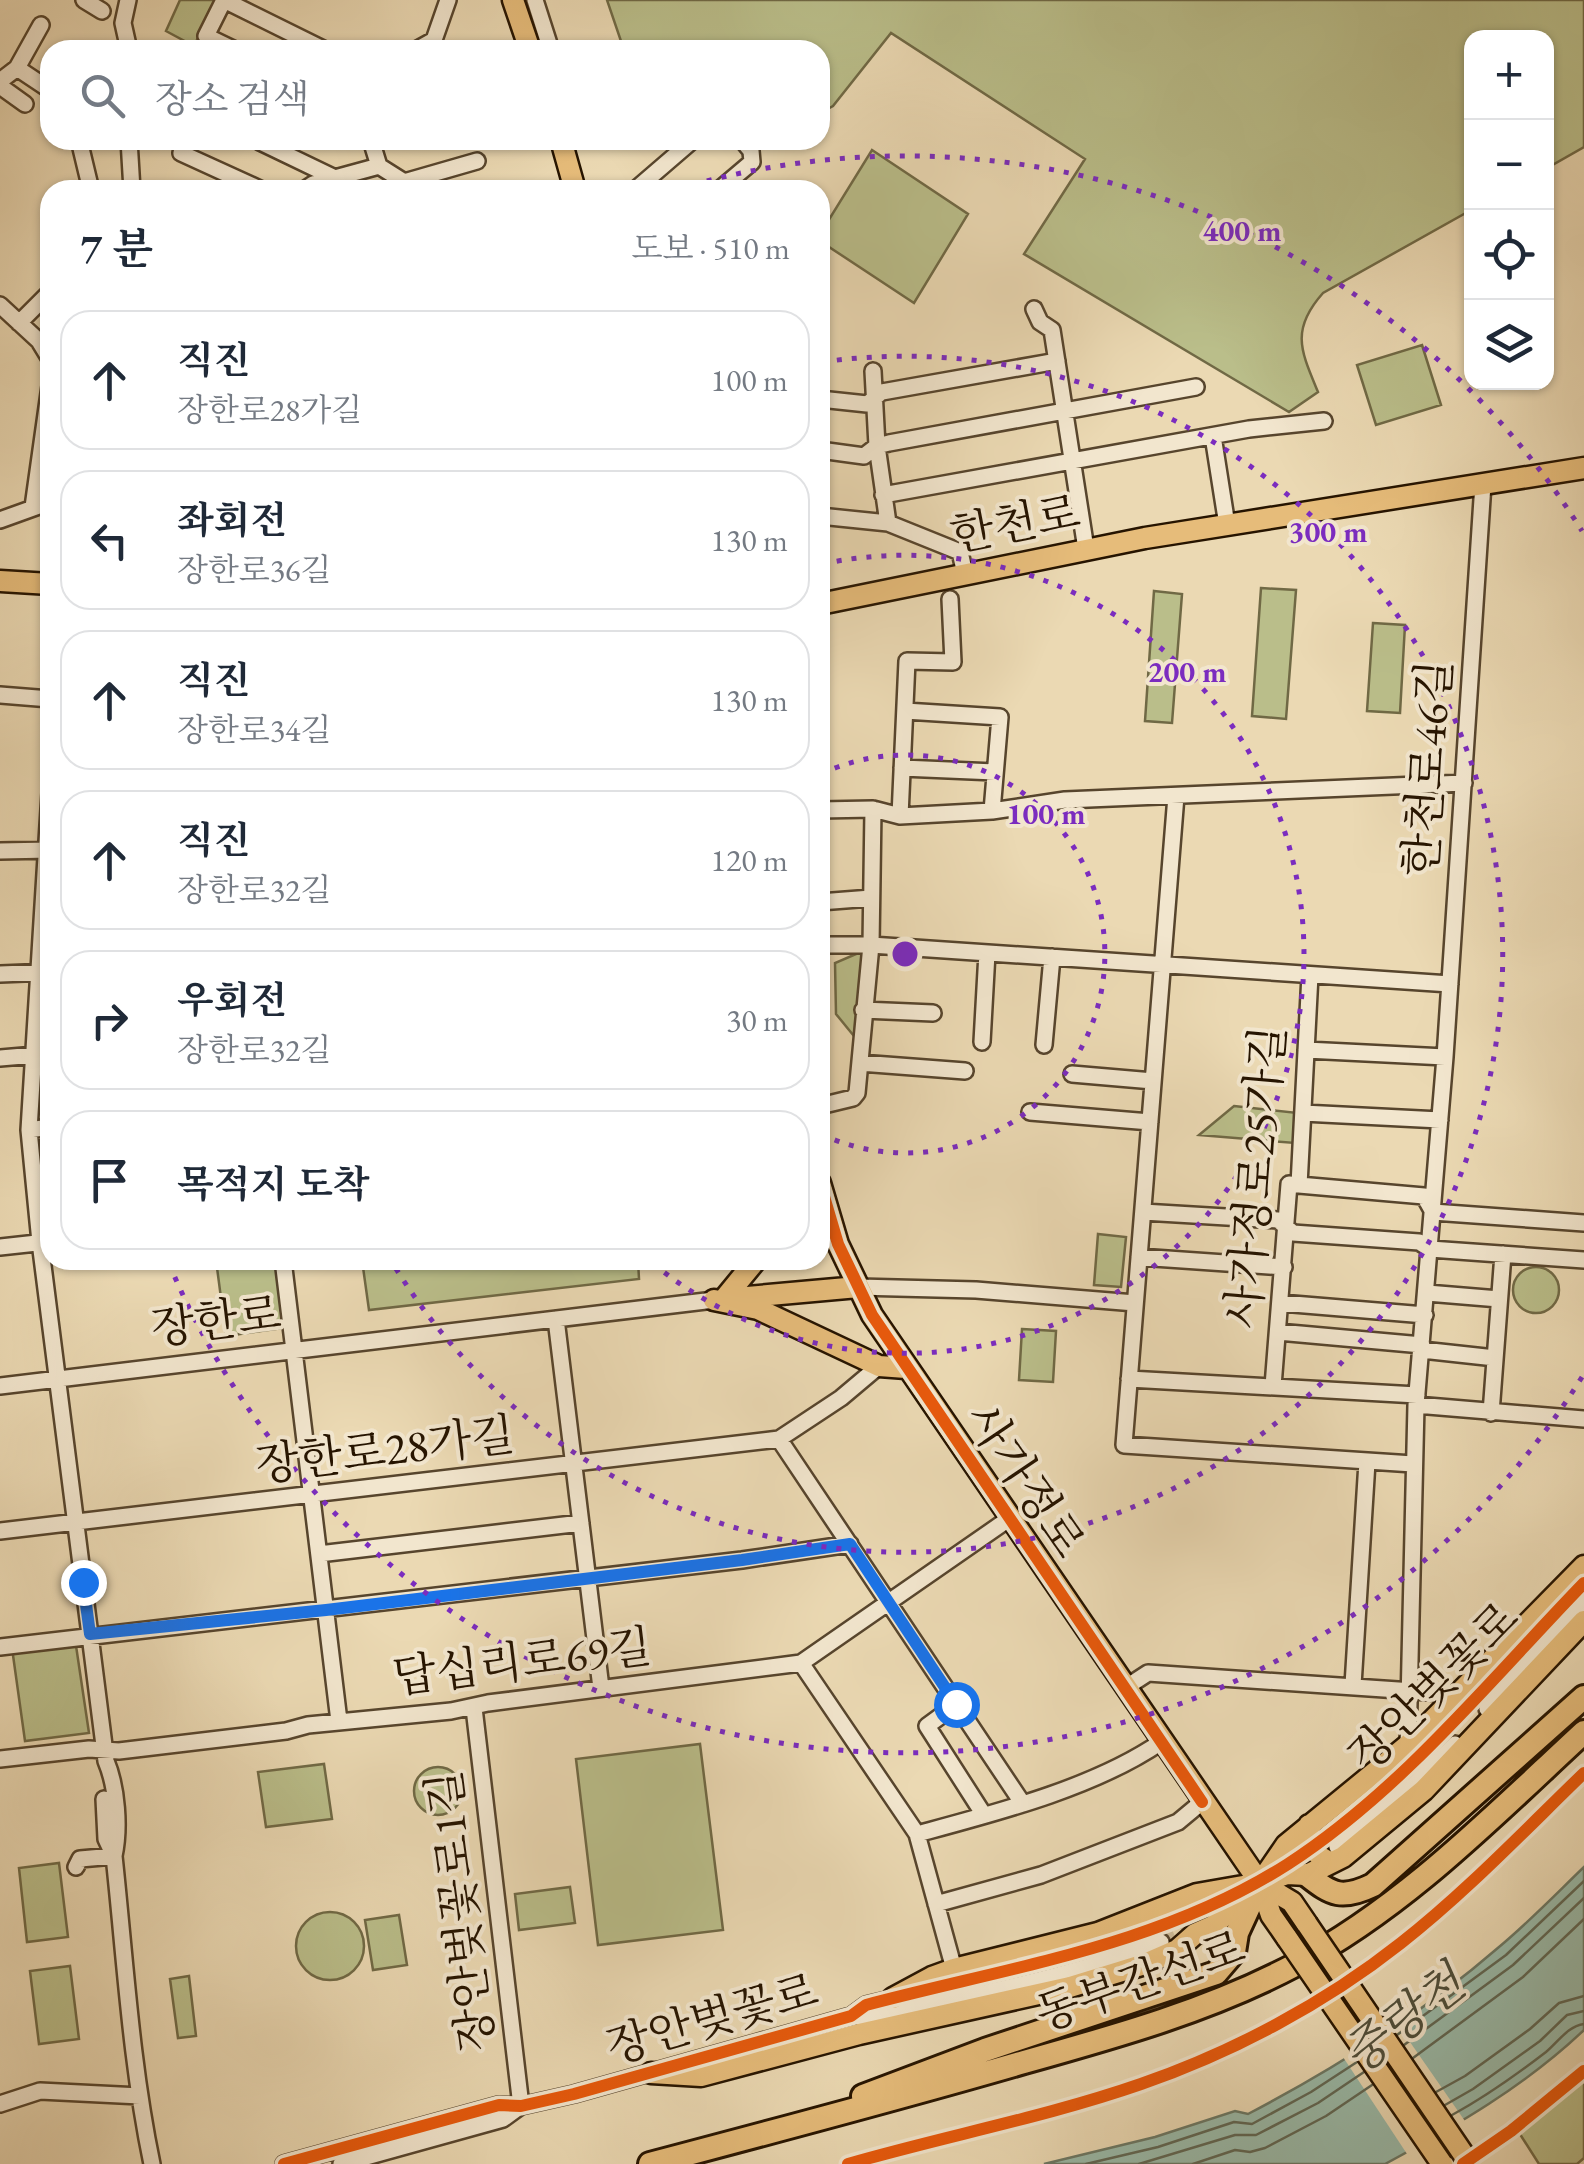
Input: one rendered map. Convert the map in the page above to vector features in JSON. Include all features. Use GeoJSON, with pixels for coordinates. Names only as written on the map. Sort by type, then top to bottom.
{"type":"FeatureCollection","features":[{"type":"Feature","properties":{"kind":"highway"},"geometry":{"type":"LineString","coordinates":[[1307,1875],[1332,1894],[1351,1894],[1373,1886],[1584,1696]]}},
{"type":"Feature","properties":{"kind":"highway","name":"동부간선로"},"geometry":{"type":"LineString","coordinates":[[650,2164],[1185,2014],[1296,1965],[1419,1883],[1584,1732]]}},
{"type":"Feature","properties":{"kind":"highway"},"geometry":{"type":"LineString","coordinates":[[812,2121],[881,2086],[1216,1972],[1234,1952],[1237,1932],[1260,1883]]}},
{"type":"Feature","properties":{"kind":"main road"},"geometry":{"type":"LineString","coordinates":[[512,4],[526,40]]}},
{"type":"Feature","properties":{"kind":"main road"},"geometry":{"type":"LineString","coordinates":[[563,150],[571,180]]}},
{"type":"Feature","properties":{"kind":"main road","name":"한천로"},"geometry":{"type":"LineString","coordinates":[[830,602],[1086,549],[1584,468]]}},
{"type":"Feature","properties":{"kind":"main road"},"geometry":{"type":"LineString","coordinates":[[0,581],[40,583]]}},
{"type":"Feature","properties":{"kind":"main road","name":"사가정로"},"geometry":{"type":"LineString","coordinates":[[830,1217],[838,1244],[872,1315],[906,1368],[1260,1883],[1271,1915],[1442,2164]]}},
{"type":"Feature","properties":{"kind":"main road"},"geometry":{"type":"LineString","coordinates":[[747,1270],[719,1300],[758,1309],[878,1366],[906,1368]]}},
{"type":"Feature","properties":{"kind":"main road","name":"장한로"},"geometry":{"type":"LineString","coordinates":[[719,1300],[858,1287]]}},
{"type":"Feature","properties":{"kind":"main road"},"geometry":{"type":"LineString","coordinates":[[651,2073],[701,2076],[859,2034],[1070,1987],[1144,1964],[1163,1933],[1196,1894],[1287,1874],[1307,1875],[1326,1842],[1408,1745],[1584,1566]]}},
{"type":"Feature","properties":{"kind":"main road"},"geometry":{"type":"LineString","coordinates":[[893,1998],[954,1969],[1083,1938],[1195,1934],[1213,1926],[1260,1883],[1286,1845],[1326,1842],[1343,1857],[1424,1790],[1584,1621]]}},
{"type":"Feature","properties":{"kind":"main road","name":"사가정로"},"geometry":{"type":"LineString","coordinates":[[1260,1883],[1292,1902],[1470,2164]]}},
{"type":"Feature","properties":{"kind":"street"},"geometry":{"type":"LineString","coordinates":[[84,0],[102,11]]}},
{"type":"Feature","properties":{"kind":"street"},"geometry":{"type":"LineString","coordinates":[[127,40],[124,23],[128,0]]}},
{"type":"Feature","properties":{"kind":"street"},"geometry":{"type":"LineString","coordinates":[[204,40],[224,0],[305,40]]}},
{"type":"Feature","properties":{"kind":"street"},"geometry":{"type":"LineString","coordinates":[[434,40],[448,0]]}},
{"type":"Feature","properties":{"kind":"street"},"geometry":{"type":"LineString","coordinates":[[535,0],[548,40]]}},
{"type":"Feature","properties":{"kind":"street"},"geometry":{"type":"LineString","coordinates":[[24,104],[0,84],[17,68],[40,25]]}},
{"type":"Feature","properties":{"kind":"street"},"geometry":{"type":"LineString","coordinates":[[17,68],[40,83]]}},
{"type":"Feature","properties":{"kind":"street"},"geometry":{"type":"LineString","coordinates":[[81,150],[89,180]]}},
{"type":"Feature","properties":{"kind":"street"},"geometry":{"type":"LineString","coordinates":[[129,150],[131,180]]}},
{"type":"Feature","properties":{"kind":"street"},"geometry":{"type":"LineString","coordinates":[[182,150],[240,180]]}},
{"type":"Feature","properties":{"kind":"street"},"geometry":{"type":"LineString","coordinates":[[277,150],[335,178]]}},
{"type":"Feature","properties":{"kind":"street"},"geometry":{"type":"LineString","coordinates":[[375,150],[380,166],[402,180]]}},
{"type":"Feature","properties":{"kind":"street"},"geometry":{"type":"LineString","coordinates":[[647,180],[681,150]]}},
{"type":"Feature","properties":{"kind":"street"},"geometry":{"type":"LineString","coordinates":[[731,180],[752,162],[750,150]]}},
{"type":"Feature","properties":{"kind":"street"},"geometry":{"type":"LineString","coordinates":[[427,180],[477,161]]}},
{"type":"Feature","properties":{"kind":"street"},"geometry":{"type":"LineString","coordinates":[[330,180],[380,166]]}},
{"type":"Feature","properties":{"kind":"street"},"geometry":{"type":"LineString","coordinates":[[19,323],[40,302]]}},
{"type":"Feature","properties":{"kind":"street"},"geometry":{"type":"LineString","coordinates":[[0,305],[40,342]]}},
{"type":"Feature","properties":{"kind":"street"},"geometry":{"type":"LineString","coordinates":[[1034,308],[1040,322],[1052,330],[1086,549]]}},
{"type":"Feature","properties":{"kind":"street"},"geometry":{"type":"LineString","coordinates":[[830,400],[867,404],[882,392],[1057,361]]}},
{"type":"Feature","properties":{"kind":"street"},"geometry":{"type":"LineString","coordinates":[[873,371],[888,522]]}},
{"type":"Feature","properties":{"kind":"street"},"geometry":{"type":"LineString","coordinates":[[830,451],[864,456],[878,446],[1196,387]]}},
{"type":"Feature","properties":{"kind":"street"},"geometry":{"type":"LineString","coordinates":[[883,495],[1213,436],[1324,421]]}},
{"type":"Feature","properties":{"kind":"street"},"geometry":{"type":"LineString","coordinates":[[1213,436],[1227,525]]}},
{"type":"Feature","properties":{"kind":"street"},"geometry":{"type":"LineString","coordinates":[[33,507],[40,457]]}},
{"type":"Feature","properties":{"kind":"street","name":"한천로46길"},"geometry":{"type":"LineString","coordinates":[[1408,1745],[1413,1464],[1483,484]]}},
{"type":"Feature","properties":{"kind":"street"},"geometry":{"type":"LineString","coordinates":[[0,520],[40,505]]}},
{"type":"Feature","properties":{"kind":"street"},"geometry":{"type":"LineString","coordinates":[[830,517],[888,522],[960,552],[965,574]]}},
{"type":"Feature","properties":{"kind":"street"},"geometry":{"type":"LineString","coordinates":[[900,816],[907,661],[952,662],[950,599]]}},
{"type":"Feature","properties":{"kind":"street"},"geometry":{"type":"LineString","coordinates":[[0,695],[40,698]]}},
{"type":"Feature","properties":{"kind":"street"},"geometry":{"type":"LineString","coordinates":[[905,711],[1000,717],[992,811]]}},
{"type":"Feature","properties":{"kind":"street"},"geometry":{"type":"LineString","coordinates":[[902,768],[995,772]]}},
{"type":"Feature","properties":{"kind":"street"},"geometry":{"type":"LineString","coordinates":[[830,810],[873,809],[900,816],[992,811],[1065,800],[1464,783]]}},
{"type":"Feature","properties":{"kind":"street"},"geometry":{"type":"LineString","coordinates":[[1176,796],[1124,1445],[1413,1464]]}},
{"type":"Feature","properties":{"kind":"street"},"geometry":{"type":"LineString","coordinates":[[830,1104],[853,1098],[857,1093],[871,945],[873,809]]}},
{"type":"Feature","properties":{"kind":"street"},"geometry":{"type":"LineString","coordinates":[[0,851],[40,850]]}},
{"type":"Feature","properties":{"kind":"street"},"geometry":{"type":"LineString","coordinates":[[830,901],[871,898]]}},
{"type":"Feature","properties":{"kind":"street"},"geometry":{"type":"LineString","coordinates":[[830,945],[1450,984]]}},
{"type":"Feature","properties":{"kind":"street"},"geometry":{"type":"LineString","coordinates":[[982,1042],[987,953]]}},
{"type":"Feature","properties":{"kind":"street"},"geometry":{"type":"LineString","coordinates":[[1044,1046],[1052,957]]}},
{"type":"Feature","properties":{"kind":"street"},"geometry":{"type":"LineString","coordinates":[[0,974],[40,973]]}},
{"type":"Feature","properties":{"kind":"street","name":"사가정로25가길"},"geometry":{"type":"LineString","coordinates":[[1273,1386],[1290,1184],[1298,1185],[1310,975]]}},
{"type":"Feature","properties":{"kind":"street"},"geometry":{"type":"LineString","coordinates":[[863,1010],[934,1013]]}},
{"type":"Feature","properties":{"kind":"street"},"geometry":{"type":"LineString","coordinates":[[40,1038],[34,1054],[29,1130],[40,1207]]}},
{"type":"Feature","properties":{"kind":"street"},"geometry":{"type":"LineString","coordinates":[[1306,1050],[1445,1057]]}},
{"type":"Feature","properties":{"kind":"street"},"geometry":{"type":"LineString","coordinates":[[0,1058],[34,1054]]}},
{"type":"Feature","properties":{"kind":"street"},"geometry":{"type":"LineString","coordinates":[[860,1063],[966,1070]]}},
{"type":"Feature","properties":{"kind":"street"},"geometry":{"type":"LineString","coordinates":[[1072,1074],[1154,1081]]}},
{"type":"Feature","properties":{"kind":"street"},"geometry":{"type":"LineString","coordinates":[[1030,1112],[1150,1122]]}},
{"type":"Feature","properties":{"kind":"street"},"geometry":{"type":"LineString","coordinates":[[1302,1113],[1440,1120]]}},
{"type":"Feature","properties":{"kind":"street"},"geometry":{"type":"LineString","coordinates":[[29,1130],[40,1128]]}},
{"type":"Feature","properties":{"kind":"street"},"geometry":{"type":"LineString","coordinates":[[1298,1185],[1424,1196],[1433,1212],[1584,1223]]}},
{"type":"Feature","properties":{"kind":"street"},"geometry":{"type":"LineString","coordinates":[[1143,1212],[1278,1220],[1293,1232],[1419,1242],[1430,1249],[1584,1260]]}},
{"type":"Feature","properties":{"kind":"street"},"geometry":{"type":"LineString","coordinates":[[0,1247],[40,1243]]}},
{"type":"Feature","properties":{"kind":"street"},"geometry":{"type":"LineString","coordinates":[[1492,1414],[1502,1254]]}},
{"type":"Feature","properties":{"kind":"street"},"geometry":{"type":"LineString","coordinates":[[1139,1257],[1284,1267]]}},
{"type":"Feature","properties":{"kind":"street"},"geometry":{"type":"LineString","coordinates":[[48,1270],[105,1755],[105,1827],[114,1856],[148,2162]]}},
{"type":"Feature","properties":{"kind":"street"},"geometry":{"type":"LineString","coordinates":[[284,1270],[339,1721]]}},
{"type":"Feature","properties":{"kind":"street"},"geometry":{"type":"LineString","coordinates":[[858,1287],[976,1290],[1135,1303]]}},
{"type":"Feature","properties":{"kind":"street"},"geometry":{"type":"LineString","coordinates":[[1426,1293],[1499,1299]]}},
{"type":"Feature","properties":{"kind":"street","name":"장한로"},"geometry":{"type":"LineString","coordinates":[[0,1386],[719,1300]]}},
{"type":"Feature","properties":{"kind":"street"},"geometry":{"type":"LineString","coordinates":[[1280,1303],[1425,1315]]}},
{"type":"Feature","properties":{"kind":"street"},"geometry":{"type":"LineString","coordinates":[[556,1319],[602,1688]]}},
{"type":"Feature","properties":{"kind":"street"},"geometry":{"type":"LineString","coordinates":[[1278,1332],[1495,1358]]}},
{"type":"Feature","properties":{"kind":"street","name":"장한로28가길"},"geometry":{"type":"LineString","coordinates":[[0,1532],[779,1439],[840,1398],[878,1366]]}},
{"type":"Feature","properties":{"kind":"street"},"geometry":{"type":"LineString","coordinates":[[1129,1379],[1273,1386],[1417,1400],[1492,1414],[1584,1419]]}},
{"type":"Feature","properties":{"kind":"street"},"geometry":{"type":"LineString","coordinates":[[779,1439],[1023,1804]]}},
{"type":"Feature","properties":{"kind":"street"},"geometry":{"type":"LineString","coordinates":[[1353,1685],[1368,1462]]}},
{"type":"Feature","properties":{"kind":"street","name":"답십리로69길"},"geometry":{"type":"LineString","coordinates":[[0,1760],[105,1755],[339,1721],[474,1708],[488,1703],[801,1663],[1010,1518]]}},
{"type":"Feature","properties":{"kind":"street"},"geometry":{"type":"LineString","coordinates":[[319,1554],[581,1523]]}},
{"type":"Feature","properties":{"kind":"street"},"geometry":{"type":"LineString","coordinates":[[0,1648],[850,1544]]}},
{"type":"Feature","properties":{"kind":"street","name":"장안벚꽃로"},"geometry":{"type":"LineString","coordinates":[[1326,1842],[1423,1752],[1584,1583]]}},
{"type":"Feature","properties":{"kind":"street","name":"장안벚꽃로"},"geometry":{"type":"LineString","coordinates":[[1326,1842],[1383,1811],[1447,1752],[1584,1602]]}},
{"type":"Feature","properties":{"kind":"street"},"geometry":{"type":"LineString","coordinates":[[801,1663],[916,1834],[954,1969]]}},
{"type":"Feature","properties":{"kind":"street"},"geometry":{"type":"LineString","coordinates":[[1126,1688],[1148,1673],[1457,1694]]}},
{"type":"Feature","properties":{"kind":"street"},"geometry":{"type":"LineString","coordinates":[[956,1704],[927,1726],[984,1815]]}},
{"type":"Feature","properties":{"kind":"street","name":"장안벚꽃로1길"},"geometry":{"type":"LineString","coordinates":[[474,1708],[522,2106]]}},
{"type":"Feature","properties":{"kind":"street"},"geometry":{"type":"LineString","coordinates":[[916,1834],[1023,1804],[1136,1760],[1161,1742]]}},
{"type":"Feature","properties":{"kind":"street"},"geometry":{"type":"LineString","coordinates":[[936,1904],[1041,1874],[1178,1822],[1202,1802]]}},
{"type":"Feature","properties":{"kind":"street"},"geometry":{"type":"LineString","coordinates":[[76,1867],[80,1859],[114,1856]]}},
{"type":"Feature","properties":{"kind":"street","name":"장안벚꽃로"},"geometry":{"type":"LineString","coordinates":[[284,2164],[498,2105],[522,2106],[651,2073],[851,2016],[866,2005],[1163,1933]]}},
{"type":"Feature","properties":{"kind":"street","name":"장안벚꽃로"},"geometry":{"type":"LineString","coordinates":[[851,2016],[870,2019],[1089,1968],[1163,1933]]}},
{"type":"Feature","properties":{"kind":"street"},"geometry":{"type":"LineString","coordinates":[[0,2104],[40,2091],[140,2096]]}},
{"type":"Feature","properties":{"kind":"street","name":"장안벚꽃로"},"geometry":{"type":"LineString","coordinates":[[341,2164],[503,2119],[522,2106]]}},
{"type":"Feature","properties":{"kind":"green space"},"geometry":{"type":"Polygon","coordinates":[[[180,0],[216,0],[197,40],[183,40],[166,31],[180,0]]]}},
{"type":"Feature","properties":{"kind":"green space"},"geometry":{"type":"Polygon","coordinates":[[[607,0],[1584,0],[1584,147],[1554,164],[1554,30],[1464,30],[1464,214],[1323,293],[1302,330],[1303,352],[1318,392],[1289,412],[1024,254],[1085,159],[891,33],[830,108],[830,40],[621,40],[607,0]]]}},
{"type":"Feature","properties":{"kind":"green space"},"geometry":{"type":"Polygon","coordinates":[[[872,150],[968,214],[914,303],[830,248],[830,218],[872,150]]]}},
{"type":"Feature","properties":{"kind":"green space"},"geometry":{"type":"Polygon","coordinates":[[[1422,345],[1441,405],[1376,425],[1357,365],[1422,345]]]}},
{"type":"Feature","properties":{"kind":"green space"},"geometry":{"type":"Polygon","coordinates":[[[1261,588],[1296,590],[1286,719],[1252,716],[1261,588]]]}},
{"type":"Feature","properties":{"kind":"green space"},"geometry":{"type":"Polygon","coordinates":[[[1154,591],[1182,594],[1172,723],[1145,721],[1154,591]]]}},
{"type":"Feature","properties":{"kind":"green space"},"geometry":{"type":"Polygon","coordinates":[[[1373,623],[1405,625],[1400,713],[1367,711],[1373,623]]]}},
{"type":"Feature","properties":{"kind":"green space"},"geometry":{"type":"Polygon","coordinates":[[[863,951],[858,1041],[836,1014],[835,963],[863,951]]]}},
{"type":"Feature","properties":{"kind":"green space"},"geometry":{"type":"Polygon","coordinates":[[[1234,1106],[1298,1113],[1295,1143],[1199,1135],[1234,1106]]]}},
{"type":"Feature","properties":{"kind":"green space"},"geometry":{"type":"Polygon","coordinates":[[[1098,1234],[1126,1237],[1121,1287],[1094,1285],[1098,1234]]]}},
{"type":"Feature","properties":{"kind":"green space"},"geometry":{"type":"Polygon","coordinates":[[[1536,1267],[1552,1274],[1559,1290],[1552,1306],[1536,1313],[1520,1306],[1513,1290],[1520,1274],[1536,1267]]]}},
{"type":"Feature","properties":{"kind":"green space"},"geometry":{"type":"Polygon","coordinates":[[[217,1270],[280,1270],[287,1321],[282,1328],[226,1336],[217,1270]]]}},
{"type":"Feature","properties":{"kind":"green space"},"geometry":{"type":"Polygon","coordinates":[[[363,1270],[639,1270],[639,1279],[369,1310],[363,1270]]]}},
{"type":"Feature","properties":{"kind":"green space"},"geometry":{"type":"Polygon","coordinates":[[[1022,1329],[1056,1331],[1053,1382],[1019,1380],[1022,1329]]]}},
{"type":"Feature","properties":{"kind":"green space"},"geometry":{"type":"Polygon","coordinates":[[[75,1639],[89,1733],[25,1741],[12,1648],[75,1639]]]}},
{"type":"Feature","properties":{"kind":"green space"},"geometry":{"type":"Polygon","coordinates":[[[700,1744],[723,1930],[598,1945],[576,1759],[700,1744]]]}},
{"type":"Feature","properties":{"kind":"green space"},"geometry":{"type":"Polygon","coordinates":[[[324,1764],[332,1819],[266,1827],[258,1772],[324,1764]]]}},
{"type":"Feature","properties":{"kind":"green space"},"geometry":{"type":"Polygon","coordinates":[[[438,1767],[455,1774],[462,1791],[455,1808],[438,1815],[421,1808],[414,1791],[421,1774],[438,1767]]]}},
{"type":"Feature","properties":{"kind":"green space"},"geometry":{"type":"Polygon","coordinates":[[[59,1863],[68,1937],[27,1942],[19,1868],[59,1863]]]}},
{"type":"Feature","properties":{"kind":"green space"},"geometry":{"type":"Polygon","coordinates":[[[570,1887],[575,1923],[519,1930],[515,1894],[570,1887]]]}},
{"type":"Feature","properties":{"kind":"green space"},"geometry":{"type":"Polygon","coordinates":[[[330,1912],[354,1922],[364,1946],[354,1970],[330,1980],[306,1970],[296,1946],[306,1922],[330,1912]]]}},
{"type":"Feature","properties":{"kind":"green space"},"geometry":{"type":"Polygon","coordinates":[[[399,1915],[407,1965],[373,1970],[365,1920],[399,1915]]]}},
{"type":"Feature","properties":{"kind":"green space"},"geometry":{"type":"Polygon","coordinates":[[[70,1966],[79,2039],[39,2044],[30,1971],[70,1966]]]}},
{"type":"Feature","properties":{"kind":"green space"},"geometry":{"type":"Polygon","coordinates":[[[189,1976],[196,2036],[178,2038],[170,1979],[189,1976]]]}},
{"type":"Feature","properties":{"kind":"green space"},"geometry":{"type":"Polygon","coordinates":[[[1584,2080],[1584,2158],[1577,2164],[1539,2164],[1518,2131],[1584,2080]]]}},
{"type":"Feature","properties":{"kind":"water","name":"중랑천"},"geometry":{"type":"Polygon","coordinates":[[[1584,1867],[1584,2030],[1514,2087],[1412,2150],[1385,2164],[1044,2164],[1155,2137],[1235,2111],[1248,2114],[1281,2096],[1378,2038],[1441,1994],[1510,1937],[1584,1867]]]}},
{"type":"Feature","properties":{"kind":"pier"},"geometry":{"type":"Polygon","coordinates":[[[1394,2019],[1467,2124],[1409,2157],[1341,2054],[1394,2019]]]}},
{"type":"Feature","properties":{"kind":"tunnel"},"geometry":{"type":"LineString","coordinates":[[1270,1874],[1321,1839]]}},
{"type":"Feature","properties":{"kind":"tunnel"},"geometry":{"type":"LineString","coordinates":[[1155,1927],[1236,1892]]}},
{"type":"Feature","properties":{"kind":"tunnel"},"geometry":{"type":"LineString","coordinates":[[1161,1942],[1199,1926]]}},
{"type":"Feature","properties":{"kind":"cycle path"},"geometry":{"type":"LineString","coordinates":[[830,1217],[838,1244],[872,1315],[1202,1802]]}},
{"type":"Feature","properties":{"kind":"cycle path"},"geometry":{"type":"LineString","coordinates":[[284,2164],[499,2105],[521,2106],[574,2094],[851,2016],[866,2005],[1083,1951],[1188,1915],[1288,1864],[1369,1803],[1444,1732],[1584,1583]]}},
{"type":"Feature","properties":{"kind":"cycle path"},"geometry":{"type":"LineString","coordinates":[[848,2164],[1105,2096],[1210,2057],[1277,2024],[1341,1986],[1425,1923],[1584,1773]]}},
{"type":"Feature","properties":{"kind":"cycle path"},"geometry":{"type":"LineString","coordinates":[[1463,2164],[1511,2131],[1584,2071]]}},
{"type":"Feature","properties":{"kind":"route"},"geometry":{"type":"LineString","coordinates":[[83,1582],[90,1634],[326,1610],[850,1544],[956,1704]]}}]}
